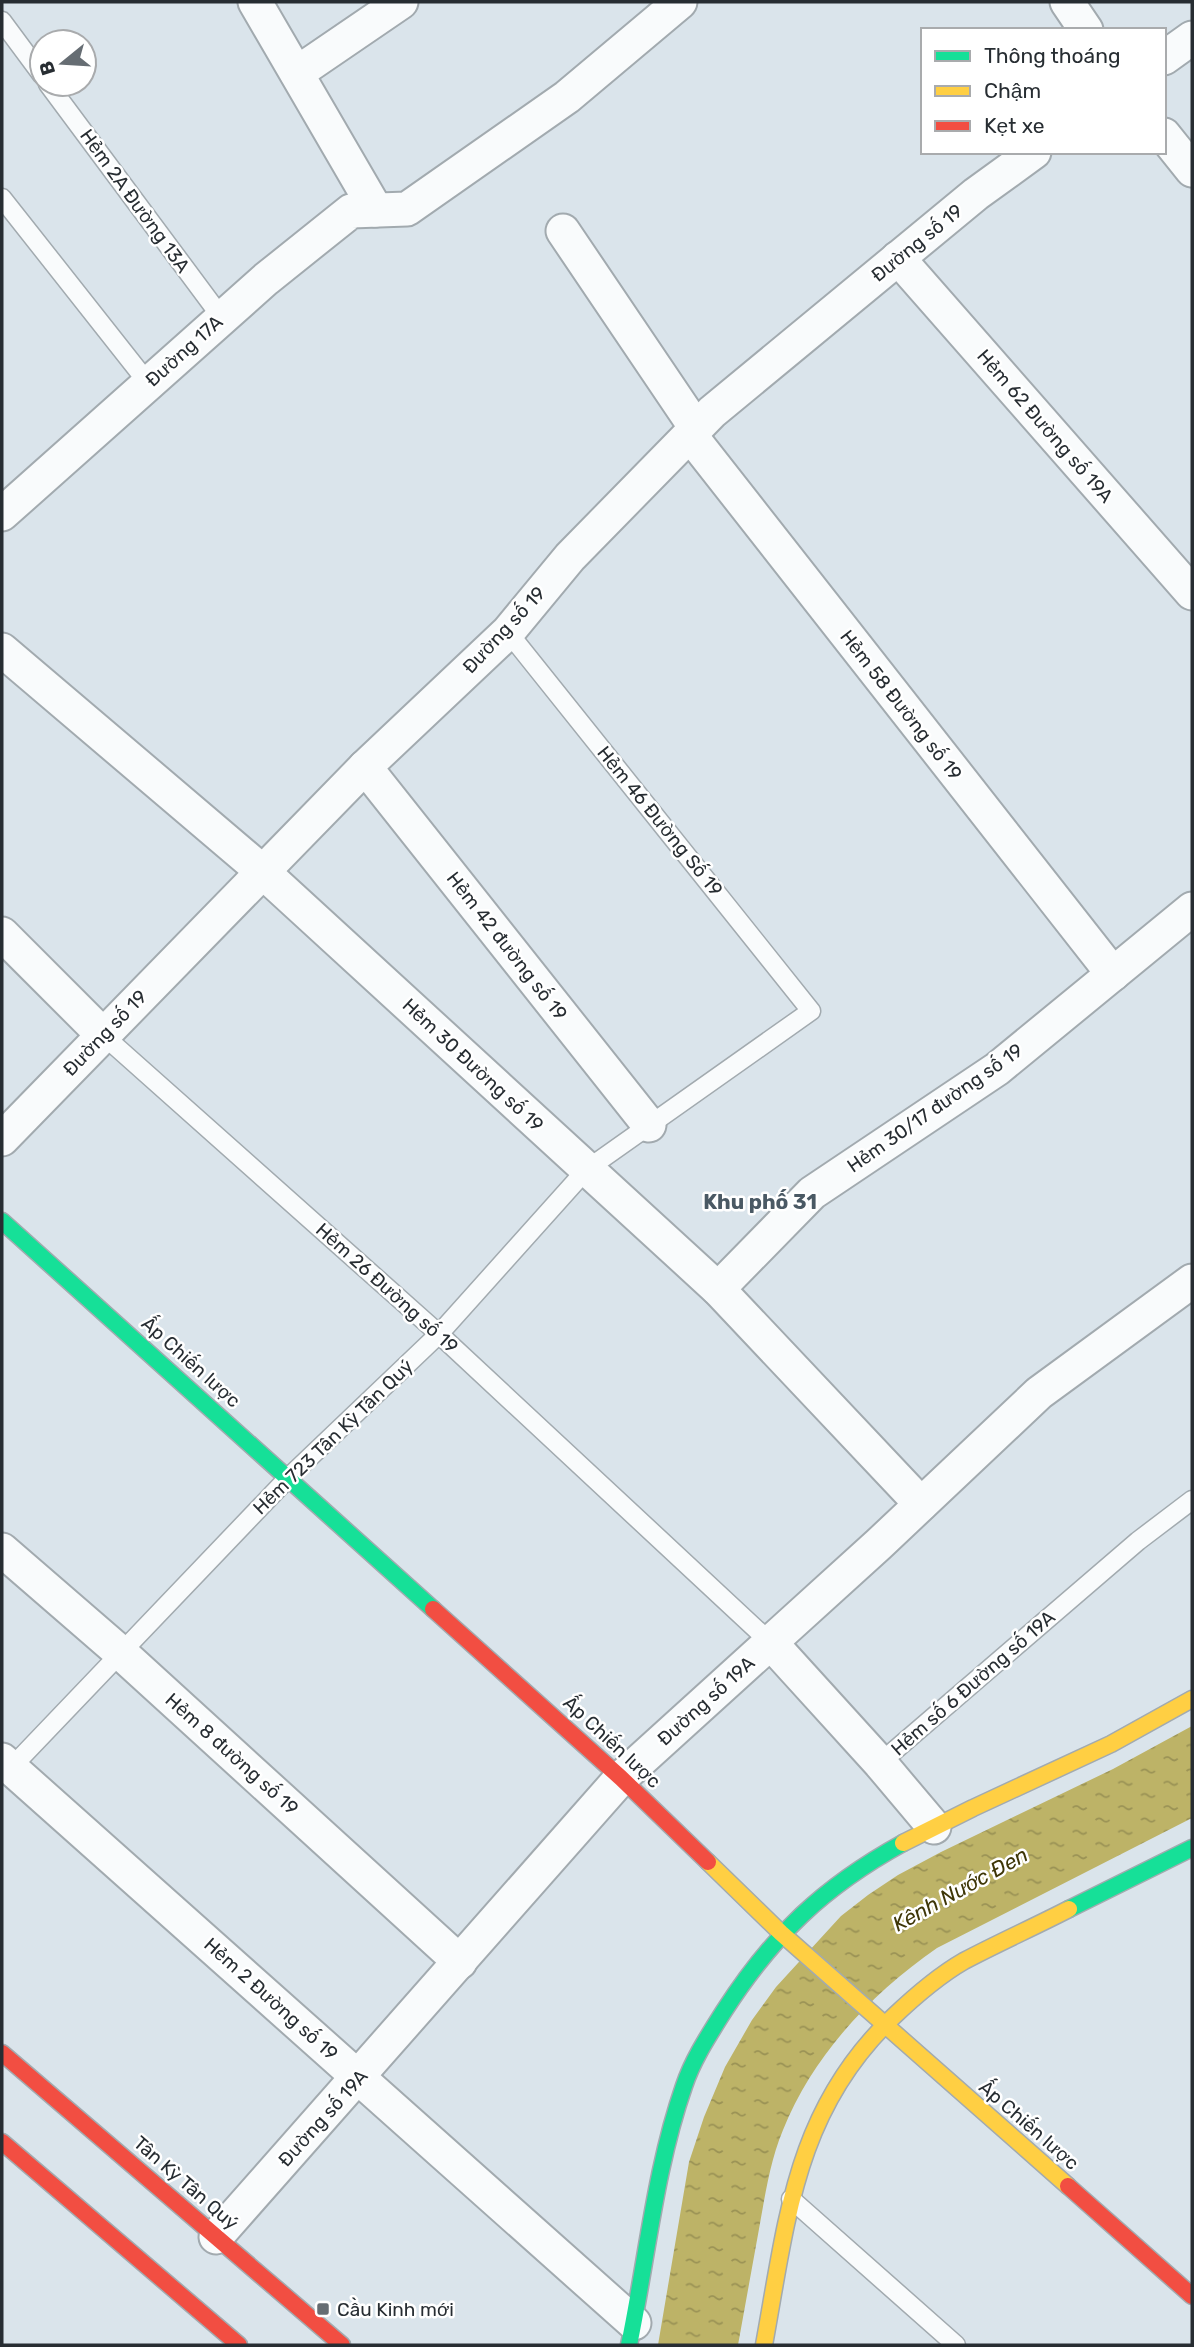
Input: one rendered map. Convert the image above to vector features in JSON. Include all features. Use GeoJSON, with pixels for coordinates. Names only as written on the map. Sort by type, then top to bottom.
{"type":"FeatureCollection","features":[{"type":"Feature","properties":{"kind":"street"},"geometry":{"type":"LineString","coordinates":[[255,2],[376,210]]}},
{"type":"Feature","properties":{"kind":"street"},"geometry":{"type":"LineString","coordinates":[[297,73],[401,2]]}},
{"type":"Feature","properties":{"kind":"street","name":"Đường 17A"},"geometry":{"type":"LineString","coordinates":[[2,513],[266,279],[351,211],[407,209],[567,97],[680,2]]}},
{"type":"Feature","properties":{"kind":"street"},"geometry":{"type":"LineString","coordinates":[[1067,2],[1085,28]]}},
{"type":"Feature","properties":{"kind":"street"},"geometry":{"type":"LineString","coordinates":[[1166,57],[1192,38]]}},
{"type":"Feature","properties":{"kind":"street"},"geometry":{"type":"LineString","coordinates":[[1166,138],[1192,170]]}},
{"type":"Feature","properties":{"kind":"street","name":"Đường số 19"},"geometry":{"type":"LineString","coordinates":[[2,1139],[365,767],[508,632],[570,557],[712,412],[976,194],[1031,154]]}},
{"type":"Feature","properties":{"kind":"street","name":"Hẻm 58 Đường số 19"},"geometry":{"type":"LineString","coordinates":[[563,231],[693,432],[1113,974]]}},
{"type":"Feature","properties":{"kind":"street","name":"Hẻm 62 Đường số 19A"},"geometry":{"type":"LineString","coordinates":[[898,258],[1192,593]]}},
{"type":"Feature","properties":{"kind":"street","name":"Hẻm 30 Đường số 19"},"geometry":{"type":"LineString","coordinates":[[2,650],[262,872],[718,1289],[921,1504]]}},
{"type":"Feature","properties":{"kind":"street","name":"Hẻm 42 đường số 19"},"geometry":{"type":"LineString","coordinates":[[365,767],[649,1125]]}},
{"type":"Feature","properties":{"kind":"street","name":"Hẻm 30/17 đường số 19"},"geometry":{"type":"LineString","coordinates":[[718,1289],[812,1193],[997,1069],[1192,909]]}},
{"type":"Feature","properties":{"kind":"street","name":"Hẻm 26 Đường số 19"},"geometry":{"type":"LineString","coordinates":[[2,934],[103,1035]]}},
{"type":"Feature","properties":{"kind":"street","name":"Ấp Chiến lược"},"geometry":{"type":"LineString","coordinates":[[2,1221],[621,1778],[781,1933],[1192,2296]]}},
{"type":"Feature","properties":{"kind":"street","name":"Đường số 19A"},"geometry":{"type":"LineString","coordinates":[[216,2237],[621,1778],[771,1643],[1039,1393],[1192,1281]]}},
{"type":"Feature","properties":{"kind":"street","name":"Hẻm 8 đường số 19"},"geometry":{"type":"LineString","coordinates":[[2,1549],[121,1653],[460,1962]]}},
{"type":"Feature","properties":{"kind":"street","name":"Hẻm số 6 Đường số 19A"},"geometry":{"type":"LineString","coordinates":[[771,1643],[880,1763]]}},
{"type":"Feature","properties":{"kind":"street"},"geometry":{"type":"LineString","coordinates":[[632,2334],[658,2181],[685,2083],[719,2019],[755,1964],[781,1933],[858,1870],[887,1852],[934,1827],[1103,1748],[1192,1699]]}},
{"type":"Feature","properties":{"kind":"street"},"geometry":{"type":"LineString","coordinates":[[880,1763],[934,1827]]}},
{"type":"Feature","properties":{"kind":"street","name":"Hẻm 2 Đường số 19"},"geometry":{"type":"LineString","coordinates":[[5,1768],[359,2077],[632,2334]]}},
{"type":"Feature","properties":{"kind":"street"},"geometry":{"type":"LineString","coordinates":[[764,2345],[791,2199],[808,2140],[840,2079],[884,2025],[914,1995],[954,1968],[1192,1848]]}},
{"type":"Feature","properties":{"kind":"street","name":"Tân Kỳ Tân Quý"},"geometry":{"type":"LineString","coordinates":[[2,2053],[342,2345]]}},
{"type":"Feature","properties":{"kind":"street"},"geometry":{"type":"LineString","coordinates":[[2,2144],[239,2345]]}},
{"type":"Feature","properties":{"kind":"lane"},"geometry":{"type":"LineString","coordinates":[[2,21],[28,56]]}},
{"type":"Feature","properties":{"kind":"lane","name":"Hẻm 2A Đường 13A"},"geometry":{"type":"LineString","coordinates":[[58,98],[222,318]]}},
{"type":"Feature","properties":{"kind":"lane"},"geometry":{"type":"LineString","coordinates":[[2,198],[148,383]]}},
{"type":"Feature","properties":{"kind":"lane","name":"Hẻm 46 Đường Số 19"},"geometry":{"type":"LineString","coordinates":[[508,632],[811,1011]]}},
{"type":"Feature","properties":{"kind":"lane","name":"Hẻm 723 Tân Kỳ Tân Quý"},"geometry":{"type":"LineString","coordinates":[[5,1768],[121,1653],[288,1478],[439,1334],[586,1170],[811,1011]]}},
{"type":"Feature","properties":{"kind":"lane","name":"Hẻm 26 Đường số 19"},"geometry":{"type":"LineString","coordinates":[[103,1035],[439,1334],[771,1643]]}},
{"type":"Feature","properties":{"kind":"lane","name":"Hẻm số 6 Đường số 19A"},"geometry":{"type":"LineString","coordinates":[[880,1763],[1138,1541],[1192,1500]]}},
{"type":"Feature","properties":{"kind":"lane"},"geometry":{"type":"LineString","coordinates":[[791,2199],[956,2345]]}},
{"type":"Feature","properties":{"kind":"water","name":"Kênh Nước Đen"},"geometry":{"type":"Polygon","coordinates":[[[1192,1726],[1192,1818],[937,1948],[890,1985],[847,2028],[811,2076],[778,2142],[766,2191],[738,2345],[658,2345],[689,2162],[725,2067],[752,2020],[776,1987],[841,1916],[898,1875],[1113,1769],[1192,1726]]]}},
{"type":"Feature","properties":{"kind":"traffic: fast"},"geometry":{"type":"LineString","coordinates":[[2,1221],[433,1609]]}},
{"type":"Feature","properties":{"kind":"traffic: fast"},"geometry":{"type":"LineString","coordinates":[[629,2345],[666,2149],[684,2086],[702,2047],[742,1984],[781,1936],[824,1895],[903,1843]]}},
{"type":"Feature","properties":{"kind":"traffic: fast"},"geometry":{"type":"LineString","coordinates":[[1069,1909],[1192,1848]]}},
{"type":"Feature","properties":{"kind":"traffic: slow"},"geometry":{"type":"LineString","coordinates":[[903,1843],[1111,1744],[1192,1699]]}},
{"type":"Feature","properties":{"kind":"traffic: slow"},"geometry":{"type":"LineString","coordinates":[[708,1862],[781,1933],[1068,2186]]}},
{"type":"Feature","properties":{"kind":"traffic: slow"},"geometry":{"type":"LineString","coordinates":[[764,2345],[780,2254],[800,2169],[815,2129],[835,2090],[860,2053],[901,2009],[945,1973],[977,1954],[1069,1909]]}},
{"type":"Feature","properties":{"kind":"traffic: jam"},"geometry":{"type":"LineString","coordinates":[[433,1609],[621,1778],[708,1862]]}},
{"type":"Feature","properties":{"kind":"traffic: jam"},"geometry":{"type":"LineString","coordinates":[[2,2053],[342,2345]]}},
{"type":"Feature","properties":{"kind":"traffic: jam"},"geometry":{"type":"LineString","coordinates":[[2,2142],[239,2345]]}},
{"type":"Feature","properties":{"kind":"traffic: jam"},"geometry":{"type":"LineString","coordinates":[[1068,2186],[1192,2296]]}},
{"type":"Feature","properties":{"kind":"place","name":"Cầu Kinh mới"},"geometry":{"type":"Point","coordinates":[323,2309]}},
{"type":"Feature","properties":{"kind":"district","name":"Khu phố 31"},"geometry":{"type":"Point","coordinates":[760,1201]}}]}
